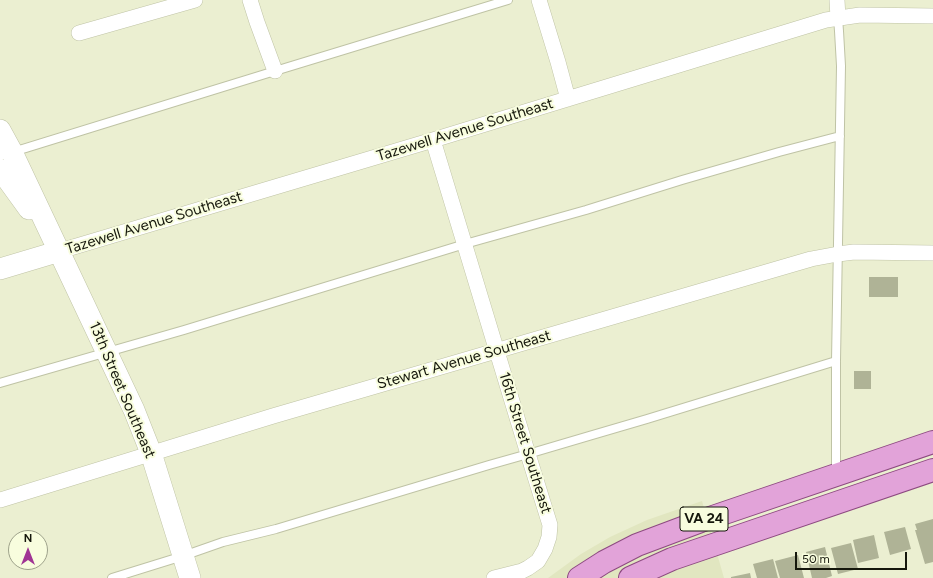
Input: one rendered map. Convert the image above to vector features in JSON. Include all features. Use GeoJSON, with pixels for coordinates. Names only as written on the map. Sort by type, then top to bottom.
{"type":"FeatureCollection","features":[{"type":"Feature","properties":{"kind":"main road","name":"VA 24"},"geometry":{"type":"LineString","coordinates":[[579,578],[604,562],[637,545],[701,520],[933,442]]}},
{"type":"Feature","properties":{"kind":"main road","name":"VA 24"},"geometry":{"type":"LineString","coordinates":[[630,578],[672,559],[933,470]]}},
{"type":"Feature","properties":{"kind":"street"},"geometry":{"type":"LineString","coordinates":[[79,33],[196,0]]}},
{"type":"Feature","properties":{"kind":"street"},"geometry":{"type":"LineString","coordinates":[[250,0],[275,71]]}},
{"type":"Feature","properties":{"kind":"street"},"geometry":{"type":"LineString","coordinates":[[539,0],[568,99]]}},
{"type":"Feature","properties":{"kind":"street"},"geometry":{"type":"LineString","coordinates":[[838,0],[838,18]]}},
{"type":"Feature","properties":{"kind":"street","name":"Tazewell Avenue Southeast"},"geometry":{"type":"LineString","coordinates":[[0,269],[433,140],[826,20],[860,15],[933,16]]}},
{"type":"Feature","properties":{"kind":"street","name":"13th Street Southeast"},"geometry":{"type":"LineString","coordinates":[[0,130],[6,154],[60,251],[134,410],[151,453],[190,578]]}},
{"type":"Feature","properties":{"kind":"street","name":"16th Street Southeast"},"geometry":{"type":"LineString","coordinates":[[433,140],[550,525],[550,537],[546,549],[538,561],[522,571],[494,578]]}},
{"type":"Feature","properties":{"kind":"street","name":"13th Street Southeast"},"geometry":{"type":"LineString","coordinates":[[0,169],[60,251]]}},
{"type":"Feature","properties":{"kind":"street","name":"Stewart Avenue Southeast"},"geometry":{"type":"LineString","coordinates":[[0,500],[272,416],[811,259],[854,252],[933,253]]}},
{"type":"Feature","properties":{"kind":"lane"},"geometry":{"type":"LineString","coordinates":[[6,154],[508,0]]}},
{"type":"Feature","properties":{"kind":"lane"},"geometry":{"type":"LineString","coordinates":[[836,475],[836,361],[842,66],[838,18]]}},
{"type":"Feature","properties":{"kind":"lane"},"geometry":{"type":"LineString","coordinates":[[0,383],[184,330],[465,244],[586,210],[682,180],[840,136]]}},
{"type":"Feature","properties":{"kind":"lane"},"geometry":{"type":"LineString","coordinates":[[112,578],[223,542],[276,529],[735,393],[836,361]]}},
{"type":"Feature","properties":{"kind":"shaded area"},"geometry":{"type":"Polygon","coordinates":[[[702,501],[724,578],[548,578],[581,554],[610,537],[647,520],[702,501]]]}},
{"type":"Feature","properties":{"kind":"building"},"geometry":{"type":"Polygon","coordinates":[[[869,277],[898,277],[898,297],[869,297],[869,277]]]}},
{"type":"Feature","properties":{"kind":"building"},"geometry":{"type":"Polygon","coordinates":[[[854,371],[871,371],[871,389],[854,389],[854,371]]]}},
{"type":"Feature","properties":{"kind":"building"},"geometry":{"type":"Polygon","coordinates":[[[933,519],[933,562],[925,564],[915,530],[917,530],[915,524],[933,519]]]}},
{"type":"Feature","properties":{"kind":"building"},"geometry":{"type":"Polygon","coordinates":[[[905,527],[911,549],[890,555],[884,532],[905,527]]]}},
{"type":"Feature","properties":{"kind":"building"},"geometry":{"type":"Polygon","coordinates":[[[874,535],[879,558],[858,563],[853,540],[874,535]]]}},
{"type":"Feature","properties":{"kind":"building"},"geometry":{"type":"Polygon","coordinates":[[[851,543],[858,569],[838,574],[831,548],[851,543]]]}},
{"type":"Feature","properties":{"kind":"building"},"geometry":{"type":"Polygon","coordinates":[[[825,547],[832,576],[826,578],[812,578],[806,552],[825,547]]]}},
{"type":"Feature","properties":{"kind":"building"},"geometry":{"type":"Polygon","coordinates":[[[798,555],[804,578],[780,578],[775,561],[798,555]]]}},
{"type":"Feature","properties":{"kind":"building"},"geometry":{"type":"Polygon","coordinates":[[[773,559],[778,578],[757,578],[753,564],[773,559]]]}},
{"type":"Feature","properties":{"kind":"building"},"geometry":{"type":"Polygon","coordinates":[[[750,573],[751,578],[731,578],[731,577],[750,573]]]}}]}
